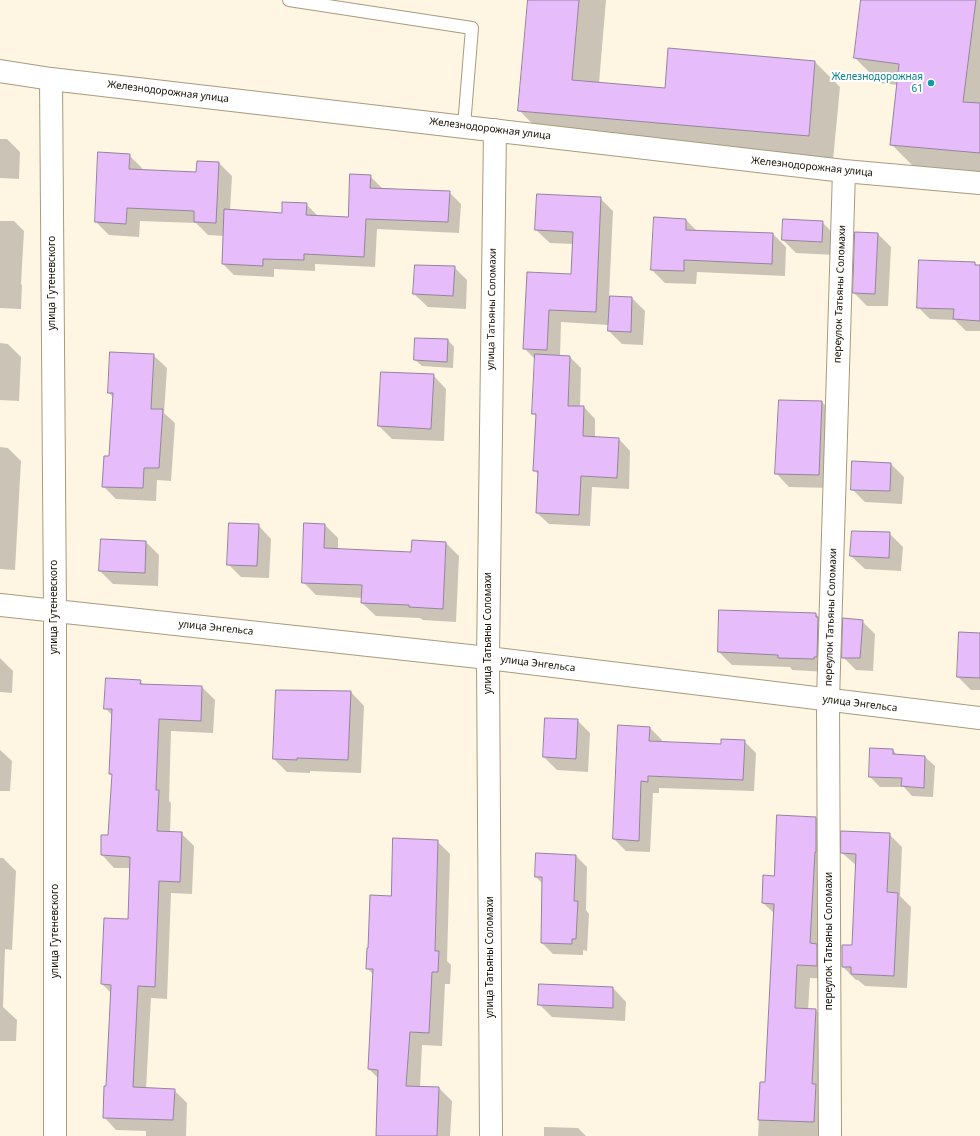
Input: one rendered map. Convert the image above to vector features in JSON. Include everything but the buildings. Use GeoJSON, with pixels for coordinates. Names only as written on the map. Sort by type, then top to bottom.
{"type":"FeatureCollection","features":[{"type":"Feature","properties":{"kind":"street","name":"Железнодорожная улица"},"geometry":{"type":"LineString","coordinates":[[0,71],[51,79],[844,171],[980,183]]}},
{"type":"Feature","properties":{"kind":"street","name":"улица Гутеневского"},"geometry":{"type":"LineString","coordinates":[[51,79],[55,1136]]}},
{"type":"Feature","properties":{"kind":"street","name":"улица Татьяны Соломахи"},"geometry":{"type":"LineString","coordinates":[[491,1136],[488,658],[494,130]]}},
{"type":"Feature","properties":{"kind":"street","name":"переулок Татьяны Соломахи"},"geometry":{"type":"LineString","coordinates":[[830,1136],[828,700],[844,171]]}},
{"type":"Feature","properties":{"kind":"street","name":"улица Энгельса"},"geometry":{"type":"LineString","coordinates":[[0,605],[488,658],[980,718]]}},
{"type":"Feature","properties":{"kind":"lane"},"geometry":{"type":"LineString","coordinates":[[289,0],[472,28],[464,126]]}},
{"type":"Feature","properties":{"kind":"place","name":"Железнодорожная 61"},"geometry":{"type":"Point","coordinates":[931,83]}}]}
